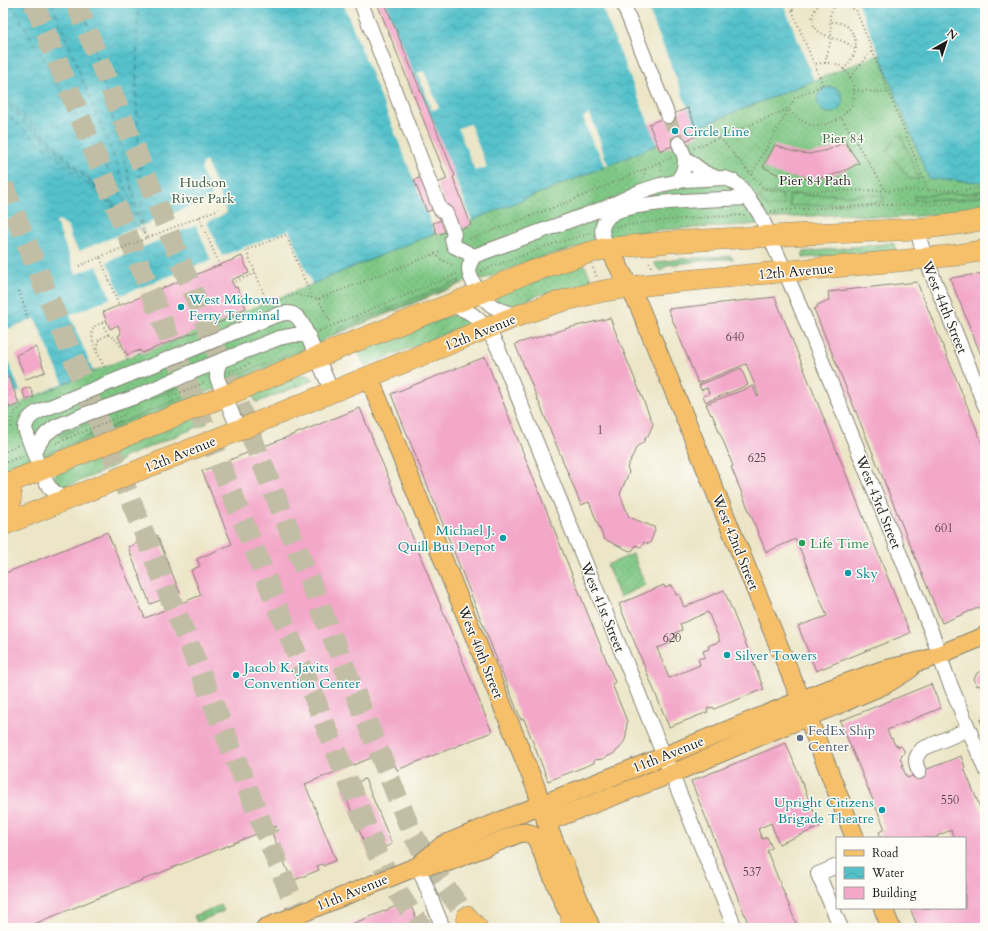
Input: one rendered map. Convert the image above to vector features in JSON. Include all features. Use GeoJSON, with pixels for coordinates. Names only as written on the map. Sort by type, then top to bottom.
{"type":"FeatureCollection","features":[{"type":"Feature","properties":{"kind":"highway"},"geometry":{"type":"LineString","coordinates":[[6,523],[11,490],[5,477],[32,459],[225,396],[503,283],[588,253],[609,248],[669,242],[917,229],[985,219]]}},
{"type":"Feature","properties":{"kind":"highway","name":"12th Avenue"},"geometry":{"type":"LineString","coordinates":[[6,523],[240,430],[517,316],[566,300],[603,291],[630,287],[957,255],[985,250]]}},
{"type":"Feature","properties":{"kind":"highway"},"geometry":{"type":"LineString","coordinates":[[564,865],[579,926]]}},
{"type":"Feature","properties":{"kind":"main road","name":"West 42nd Street"},"geometry":{"type":"LineString","coordinates":[[609,248],[639,306],[675,391],[801,700],[855,837]]}},
{"type":"Feature","properties":{"kind":"main road","name":"West 40th Street"},"geometry":{"type":"LineString","coordinates":[[369,377],[542,804],[546,822],[564,865]]}},
{"type":"Feature","properties":{"kind":"main road","name":"11th Avenue"},"geometry":{"type":"LineString","coordinates":[[265,928],[296,922],[418,866],[443,845],[542,804],[821,692],[883,670],[933,657],[985,636]]}},
{"type":"Feature","properties":{"kind":"main road","name":"11th Avenue"},"geometry":{"type":"LineString","coordinates":[[546,822],[671,774],[886,684],[933,657]]}},
{"type":"Feature","properties":{"kind":"main road","name":"11th Avenue"},"geometry":{"type":"LineString","coordinates":[[418,866],[448,862],[520,833],[529,832],[532,834]]}},
{"type":"Feature","properties":{"kind":"main road"},"geometry":{"type":"LineString","coordinates":[[532,834],[537,840],[579,926]]}},
{"type":"Feature","properties":{"kind":"main road"},"geometry":{"type":"LineString","coordinates":[[883,909],[891,928]]}},
{"type":"Feature","properties":{"kind":"street"},"geometry":{"type":"LineString","coordinates":[[361,3],[440,210],[438,217],[446,238],[452,240],[454,246],[474,256]]}},
{"type":"Feature","properties":{"kind":"street"},"geometry":{"type":"LineString","coordinates":[[623,3],[668,116]]}},
{"type":"Feature","properties":{"kind":"street"},"geometry":{"type":"LineString","coordinates":[[517,316],[490,304],[472,282],[469,267],[474,256],[607,207],[639,192],[660,185],[670,179],[682,175],[685,166],[685,158],[679,143]]}},
{"type":"Feature","properties":{"kind":"street"},"geometry":{"type":"LineString","coordinates":[[685,158],[705,173],[717,178]]}},
{"type":"Feature","properties":{"kind":"street"},"geometry":{"type":"LineString","coordinates":[[670,179],[717,178]]}},
{"type":"Feature","properties":{"kind":"street","name":"West 43rd Street"},"geometry":{"type":"LineString","coordinates":[[717,178],[727,179],[741,188],[759,213],[770,236],[800,306],[931,630],[933,657],[946,674],[985,769]]}},
{"type":"Feature","properties":{"kind":"street"},"geometry":{"type":"LineString","coordinates":[[609,248],[603,237],[602,227],[610,216],[621,210],[641,205],[660,203],[749,198]]}},
{"type":"Feature","properties":{"kind":"street","name":"West 44th Street"},"geometry":{"type":"LineString","coordinates":[[917,229],[926,258],[985,406]]}},
{"type":"Feature","properties":{"kind":"street","name":"West 41st Street"},"geometry":{"type":"LineString","coordinates":[[449,305],[473,315],[495,341],[735,928]]}},
{"type":"Feature","properties":{"kind":"street"},"geometry":{"type":"LineString","coordinates":[[66,499],[59,496],[49,487],[32,459],[25,429],[25,424],[31,416],[40,411],[279,314],[292,313],[303,325],[332,392]]}},
{"type":"Feature","properties":{"kind":"street"},"geometry":{"type":"LineString","coordinates":[[32,459],[46,434],[55,427],[86,414],[138,396],[192,372],[279,338],[294,335],[309,337]]}},
{"type":"Feature","properties":{"kind":"street"},"geometry":{"type":"LineString","coordinates":[[220,362],[217,366],[216,374],[240,430]]}},
{"type":"Feature","properties":{"kind":"street"},"geometry":{"type":"LineString","coordinates":[[919,772],[916,762],[917,754],[922,749],[969,729]]}},
{"type":"Feature","properties":{"kind":"street"},"geometry":{"type":"LineString","coordinates":[[532,834],[546,822]]}},
{"type":"Feature","properties":{"kind":"street"},"geometry":{"type":"LineString","coordinates":[[418,866],[442,928]]}},
{"type":"Feature","properties":{"kind":"street"},"geometry":{"type":"LineString","coordinates":[[836,866],[818,874],[841,928]]}},
{"type":"Feature","properties":{"kind":"path"},"geometry":{"type":"LineString","coordinates":[[751,175],[795,98],[823,85],[789,3]]}},
{"type":"Feature","properties":{"kind":"path"},"geometry":{"type":"LineString","coordinates":[[793,3],[793,12]]}},
{"type":"Feature","properties":{"kind":"path"},"geometry":{"type":"LineString","coordinates":[[820,3],[812,15],[812,21],[815,28],[821,33],[843,41],[856,50]]}},
{"type":"Feature","properties":{"kind":"path"},"geometry":{"type":"LineString","coordinates":[[825,63],[831,37],[829,18],[837,3]]}},
{"type":"Feature","properties":{"kind":"path"},"geometry":{"type":"LineString","coordinates":[[842,3],[856,10],[928,190]]}},
{"type":"Feature","properties":{"kind":"path"},"geometry":{"type":"LineString","coordinates":[[830,22],[839,22],[843,24],[853,33],[856,41],[856,50],[844,70]]}},
{"type":"Feature","properties":{"kind":"path"},"geometry":{"type":"LineString","coordinates":[[850,77],[872,51]]}},
{"type":"Feature","properties":{"kind":"path"},"geometry":{"type":"LineString","coordinates":[[814,64],[835,64],[844,70],[854,84],[853,101],[841,118]]}},
{"type":"Feature","properties":{"kind":"path"},"geometry":{"type":"LineString","coordinates":[[854,90],[889,93]]}},
{"type":"Feature","properties":{"kind":"path","name":"Pier 84 Path"},"geometry":{"type":"LineString","coordinates":[[720,138],[759,184],[767,190],[972,190],[985,185]]}},
{"type":"Feature","properties":{"kind":"path"},"geometry":{"type":"LineString","coordinates":[[659,162],[670,179]]}},
{"type":"Feature","properties":{"kind":"path"},"geometry":{"type":"LineString","coordinates":[[79,266],[219,209]]}},
{"type":"Feature","properties":{"kind":"path"},"geometry":{"type":"LineString","coordinates":[[199,217],[220,266]]}},
{"type":"Feature","properties":{"kind":"path"},"geometry":{"type":"LineString","coordinates":[[144,232],[146,238]]}},
{"type":"Feature","properties":{"kind":"path"},"geometry":{"type":"LineString","coordinates":[[269,306],[246,250],[286,235],[312,298]]}},
{"type":"Feature","properties":{"kind":"path"},"geometry":{"type":"LineString","coordinates":[[434,254],[452,265]]}},
{"type":"Feature","properties":{"kind":"path"},"geometry":{"type":"LineString","coordinates":[[100,257],[119,306]]}},
{"type":"Feature","properties":{"kind":"path"},"geometry":{"type":"LineString","coordinates":[[593,268],[598,280]]}},
{"type":"Feature","properties":{"kind":"path"},"geometry":{"type":"LineString","coordinates":[[232,283],[256,273]]}},
{"type":"Feature","properties":{"kind":"path"},"geometry":{"type":"LineString","coordinates":[[19,291],[29,321]]}},
{"type":"Feature","properties":{"kind":"path"},"geometry":{"type":"LineString","coordinates":[[318,299],[330,321]]}},
{"type":"Feature","properties":{"kind":"path"},"geometry":{"type":"LineString","coordinates":[[106,321],[95,326],[93,330],[94,346],[108,373]]}},
{"type":"Feature","properties":{"kind":"path"},"geometry":{"type":"LineString","coordinates":[[102,323],[108,335],[115,338],[120,343],[129,364]]}},
{"type":"Feature","properties":{"kind":"path"},"geometry":{"type":"LineString","coordinates":[[98,354],[99,339],[108,335]]}},
{"type":"Feature","properties":{"kind":"path"},"geometry":{"type":"LineString","coordinates":[[138,351],[139,360]]}},
{"type":"Feature","properties":{"kind":"path"},"geometry":{"type":"LineString","coordinates":[[5,477],[32,459]]}},
{"type":"Feature","properties":{"kind":"green space","name":"Hudson River Park"},"geometry":{"type":"Polygon","coordinates":[[[3,3],[985,3],[985,203],[975,208],[948,214],[893,218],[843,214],[762,219],[755,224],[673,229],[615,237],[532,260],[482,280],[478,277],[329,337],[299,355],[3,475],[3,410],[63,383],[3,3]]]}},
{"type":"Feature","properties":{"kind":"green space"},"geometry":{"type":"Polygon","coordinates":[[[901,135],[919,179],[910,179],[887,151],[896,137],[901,135]]]}},
{"type":"Feature","properties":{"kind":"green space"},"geometry":{"type":"Polygon","coordinates":[[[985,190],[985,195],[960,200],[914,200],[914,196],[972,193],[985,190]]]}},
{"type":"Feature","properties":{"kind":"green space"},"geometry":{"type":"Polygon","coordinates":[[[770,193],[782,195],[784,206],[767,207],[759,197],[763,194],[770,193]]]}},
{"type":"Feature","properties":{"kind":"green space"},"geometry":{"type":"Polygon","coordinates":[[[798,194],[814,196],[832,194],[849,196],[867,194],[883,196],[884,202],[790,206],[789,196],[798,194]]]}},
{"type":"Feature","properties":{"kind":"green space"},"geometry":{"type":"Polygon","coordinates":[[[893,243],[896,250],[803,258],[803,252],[893,243]]]}},
{"type":"Feature","properties":{"kind":"green space"},"geometry":{"type":"Polygon","coordinates":[[[731,256],[733,259],[718,259],[667,265],[660,271],[654,263],[679,259],[731,256]]]}},
{"type":"Feature","properties":{"kind":"green space"},"geometry":{"type":"Polygon","coordinates":[[[584,264],[593,282],[539,295],[515,305],[503,305],[495,298],[501,294],[584,264]]]}},
{"type":"Feature","properties":{"kind":"green space"},"geometry":{"type":"Polygon","coordinates":[[[460,280],[459,284],[338,333],[337,330],[460,280]]]}},
{"type":"Feature","properties":{"kind":"green space"},"geometry":{"type":"Polygon","coordinates":[[[454,315],[469,320],[467,325],[365,366],[359,352],[454,315]]]}},
{"type":"Feature","properties":{"kind":"green space"},"geometry":{"type":"Polygon","coordinates":[[[299,350],[300,354],[231,381],[230,378],[299,350]]]}},
{"type":"Feature","properties":{"kind":"green space"},"geometry":{"type":"Polygon","coordinates":[[[303,374],[311,377],[313,380],[256,402],[253,394],[303,374]]]}},
{"type":"Feature","properties":{"kind":"green space"},"geometry":{"type":"Polygon","coordinates":[[[191,379],[192,382],[60,436],[58,433],[191,379]]]}},
{"type":"Feature","properties":{"kind":"green space"},"geometry":{"type":"Polygon","coordinates":[[[196,392],[197,394],[195,397],[48,456],[45,454],[196,392]]]}},
{"type":"Feature","properties":{"kind":"green space"},"geometry":{"type":"Polygon","coordinates":[[[204,414],[207,423],[125,457],[107,470],[67,486],[61,485],[56,481],[56,474],[204,414]]]}},
{"type":"Feature","properties":{"kind":"green space"},"geometry":{"type":"Polygon","coordinates":[[[633,554],[645,585],[620,597],[607,565],[633,554]]]}},
{"type":"Feature","properties":{"kind":"green space"},"geometry":{"type":"Polygon","coordinates":[[[221,905],[224,911],[197,922],[194,916],[221,905]]]}},
{"type":"Feature","properties":{"kind":"water","name":"Hudson River Park"},"geometry":{"type":"Polygon","coordinates":[[[3,3],[985,3],[985,181],[929,179],[879,54],[696,128],[619,161],[470,221],[435,233],[312,284],[93,371],[3,410],[3,3]]]}},
{"type":"Feature","properties":{"kind":"water"},"geometry":{"type":"Polygon","coordinates":[[[830,87],[839,91],[843,100],[839,109],[830,113],[821,109],[817,100],[821,91],[830,87]]]}},
{"type":"Feature","properties":{"kind":"pier"},"geometry":{"type":"Polygon","coordinates":[[[343,3],[385,3],[472,220],[435,233],[343,3]]]}},
{"type":"Feature","properties":{"kind":"pier"},"geometry":{"type":"Polygon","coordinates":[[[600,3],[646,3],[696,128],[657,144],[600,3]]]}},
{"type":"Feature","properties":{"kind":"pier"},"geometry":{"type":"Polygon","coordinates":[[[783,3],[858,3],[879,54],[814,80],[783,3]]]}},
{"type":"Feature","properties":{"kind":"pier"},"geometry":{"type":"Polygon","coordinates":[[[424,71],[439,108],[432,110],[417,73],[424,71]]]}},
{"type":"Feature","properties":{"kind":"pier"},"geometry":{"type":"Polygon","coordinates":[[[590,114],[608,165],[605,167],[596,146],[594,147],[583,117],[590,114]]]}},
{"type":"Feature","properties":{"kind":"pier"},"geometry":{"type":"Polygon","coordinates":[[[470,124],[487,167],[475,171],[458,128],[470,124]]]}},
{"type":"Feature","properties":{"kind":"pier"},"geometry":{"type":"Polygon","coordinates":[[[206,161],[227,213],[207,222],[222,256],[289,230],[312,284],[93,371],[70,315],[111,298],[97,266],[76,274],[56,222],[59,220],[68,226],[71,239],[79,251],[211,198],[212,192],[201,170],[203,163],[206,161]],[[196,225],[107,262],[121,295],[211,260],[196,225]]]}},
{"type":"Feature","properties":{"kind":"pier"},"geometry":{"type":"Polygon","coordinates":[[[35,318],[63,383],[9,408],[3,393],[3,379],[9,376],[16,393],[20,391],[3,348],[3,331],[35,318]]]}},
{"type":"Feature","properties":{"kind":"building"},"geometry":{"type":"Polygon","coordinates":[[[377,3],[385,3],[455,176],[453,177],[471,225],[456,231],[455,229],[437,235],[433,223],[450,217],[437,183],[447,179],[377,3]]]}},
{"type":"Feature","properties":{"kind":"building","name":"Circle Line"},"geometry":{"type":"Polygon","coordinates":[[[688,108],[699,135],[660,151],[649,124],[688,108]]]}},
{"type":"Feature","properties":{"kind":"building"},"geometry":{"type":"Polygon","coordinates":[[[845,142],[859,163],[833,175],[815,179],[796,178],[777,174],[763,167],[775,145],[791,151],[809,154],[828,150],[845,142]]]}},
{"type":"Feature","properties":{"kind":"building"},"geometry":{"type":"Polygon","coordinates":[[[423,176],[436,208],[427,212],[414,180],[423,176]]]}},
{"type":"Feature","properties":{"kind":"building","name":"West Midtown Ferry Terminal"},"geometry":{"type":"Polygon","coordinates":[[[242,256],[249,273],[231,280],[235,288],[237,287],[246,308],[232,314],[233,317],[142,353],[140,350],[127,355],[118,336],[121,334],[118,325],[110,329],[103,312],[242,256]]]}},
{"type":"Feature","properties":{"kind":"building"},"geometry":{"type":"Polygon","coordinates":[[[985,273],[985,365],[950,278],[985,273]]]}},
{"type":"Feature","properties":{"kind":"building"},"geometry":{"type":"Polygon","coordinates":[[[917,282],[985,450],[985,605],[942,623],[814,309],[818,307],[817,305],[829,300],[828,292],[917,282]]]}},
{"type":"Feature","properties":{"kind":"building"},"geometry":{"type":"Polygon","coordinates":[[[775,297],[910,633],[816,671],[798,626],[827,616],[796,539],[766,552],[731,467],[733,466],[727,450],[712,414],[711,415],[706,404],[753,386],[757,396],[759,395],[746,364],[698,383],[668,309],[775,297]]]}},
{"type":"Feature","properties":{"kind":"building"},"geometry":{"type":"Polygon","coordinates":[[[610,318],[653,424],[643,443],[637,446],[627,467],[629,472],[620,494],[629,517],[654,527],[655,530],[650,543],[648,544],[644,542],[640,547],[636,545],[633,550],[630,551],[604,539],[589,502],[581,505],[515,344],[568,328],[610,318]]]}},
{"type":"Feature","properties":{"kind":"building"},"geometry":{"type":"Polygon","coordinates":[[[36,347],[45,372],[26,379],[16,355],[36,347]]]}},
{"type":"Feature","properties":{"kind":"building","name":"Michael J. Quill Bus Depot"},"geometry":{"type":"Polygon","coordinates":[[[485,357],[615,682],[612,684],[627,721],[625,740],[620,748],[613,754],[602,759],[594,760],[594,763],[548,781],[524,719],[521,720],[391,394],[485,357]]]}},
{"type":"Feature","properties":{"kind":"building"},"geometry":{"type":"Polygon","coordinates":[[[741,368],[748,385],[706,402],[703,396],[709,394],[707,388],[701,390],[699,385],[741,368]]]}},
{"type":"Feature","properties":{"kind":"building"},"geometry":{"type":"Polygon","coordinates":[[[9,377],[19,404],[10,408],[3,391],[3,379],[9,377]]]}},
{"type":"Feature","properties":{"kind":"building"},"geometry":{"type":"Polygon","coordinates":[[[30,387],[34,397],[26,400],[22,390],[30,387]]]}},
{"type":"Feature","properties":{"kind":"building","name":"Jacob K. Javits Convention Center"},"geometry":{"type":"Polygon","coordinates":[[[360,408],[492,732],[397,770],[389,751],[305,784],[336,860],[323,866],[322,864],[317,866],[319,870],[292,881],[272,833],[278,830],[276,826],[24,928],[3,928],[3,574],[107,532],[145,618],[201,595],[191,570],[200,566],[197,559],[232,544],[202,471],[360,408]]]}},
{"type":"Feature","properties":{"kind":"building"},"geometry":{"type":"Polygon","coordinates":[[[157,535],[180,593],[150,604],[128,547],[157,535]]]}},
{"type":"Feature","properties":{"kind":"building","name":"Silver Towers"},"geometry":{"type":"Polygon","coordinates":[[[664,585],[665,588],[672,585],[676,595],[679,594],[684,607],[724,590],[764,689],[714,709],[713,707],[707,709],[708,712],[669,727],[619,604],[664,585]],[[708,612],[680,624],[682,630],[675,633],[677,637],[670,640],[671,643],[657,648],[669,678],[700,665],[698,659],[705,657],[703,651],[709,649],[708,646],[720,641],[708,612]]]}},
{"type":"Feature","properties":{"kind":"building"},"geometry":{"type":"Polygon","coordinates":[[[984,670],[985,698],[980,685],[977,686],[974,679],[977,673],[984,670]]]}},
{"type":"Feature","properties":{"kind":"building"},"geometry":{"type":"Polygon","coordinates":[[[931,684],[941,708],[887,730],[895,745],[898,747],[901,746],[904,750],[904,754],[900,758],[907,778],[961,756],[965,767],[964,768],[984,817],[985,816],[985,928],[918,928],[910,909],[966,909],[966,837],[954,837],[951,830],[938,837],[881,837],[879,832],[885,829],[840,721],[931,684]]]}},
{"type":"Feature","properties":{"kind":"building"},"geometry":{"type":"Polygon","coordinates":[[[985,718],[985,731],[980,720],[985,718]]]}},
{"type":"Feature","properties":{"kind":"building"},"geometry":{"type":"Polygon","coordinates":[[[786,743],[820,827],[779,844],[771,823],[758,829],[762,839],[767,837],[772,848],[767,851],[798,928],[750,928],[691,781],[786,743]]]}},
{"type":"Feature","properties":{"kind":"building"},"geometry":{"type":"Polygon","coordinates":[[[365,779],[392,844],[369,854],[342,788],[365,779]]]}},
{"type":"Feature","properties":{"kind":"building"},"geometry":{"type":"Polygon","coordinates":[[[409,901],[420,928],[342,928],[409,901]]]}},
{"type":"Feature","properties":{"kind":"ferry route"},"geometry":{"type":"LineString","coordinates":[[11,3],[144,233]]}},
{"type":"Feature","properties":{"kind":"ferry route"},"geometry":{"type":"LineString","coordinates":[[52,3],[142,228]]}},
{"type":"Feature","properties":{"kind":"ferry route"},"geometry":{"type":"LineString","coordinates":[[82,3],[143,230]]}},
{"type":"Feature","properties":{"kind":"ferry route"},"geometry":{"type":"LineString","coordinates":[[138,3],[136,93],[143,230]]}},
{"type":"Feature","properties":{"kind":"ferry route"},"geometry":{"type":"LineString","coordinates":[[3,94],[142,231]]}},
{"type":"Feature","properties":{"kind":"ferry route"},"geometry":{"type":"LineString","coordinates":[[3,98],[113,203]]}},
{"type":"Feature","properties":{"kind":"ferry route"},"geometry":{"type":"LineString","coordinates":[[3,102],[128,219]]}},
{"type":"Feature","properties":{"kind":"ferry route"},"geometry":{"type":"LineString","coordinates":[[3,111],[135,226]]}},
{"type":"Feature","properties":{"kind":"tunnel"},"geometry":{"type":"LineString","coordinates":[[34,3],[377,853],[403,901],[423,928]]}},
{"type":"Feature","properties":{"kind":"tunnel"},"geometry":{"type":"LineString","coordinates":[[76,3],[411,831],[428,861],[467,917]]}},
{"type":"Feature","properties":{"kind":"tunnel"},"geometry":{"type":"LineString","coordinates":[[668,116],[679,143]]}},
{"type":"Feature","properties":{"kind":"tunnel"},"geometry":{"type":"LineString","coordinates":[[3,185],[304,928]]}},
{"type":"Feature","properties":{"kind":"place","name":"Circle Line"},"geometry":{"type":"Point","coordinates":[675,131]}},
{"type":"Feature","properties":{"kind":"place","name":"West Midtown Ferry Terminal"},"geometry":{"type":"Point","coordinates":[181,307]}},
{"type":"Feature","properties":{"kind":"place","name":"Michael J. Quill Bus Depot"},"geometry":{"type":"Point","coordinates":[503,538]}},
{"type":"Feature","properties":{"kind":"place","name":"Life Time"},"geometry":{"type":"Point","coordinates":[802,543]}},
{"type":"Feature","properties":{"kind":"place","name":"Sky"},"geometry":{"type":"Point","coordinates":[848,573]}},
{"type":"Feature","properties":{"kind":"place","name":"Silver Towers"},"geometry":{"type":"Point","coordinates":[727,655]}},
{"type":"Feature","properties":{"kind":"place","name":"Jacob K. Javits Convention Center"},"geometry":{"type":"Point","coordinates":[236,675]}},
{"type":"Feature","properties":{"kind":"place","name":"FedEx Ship Center"},"geometry":{"type":"Point","coordinates":[800,738]}},
{"type":"Feature","properties":{"kind":"place","name":"Upright Citizens Brigade Theatre"},"geometry":{"type":"Point","coordinates":[882,810]}},
{"type":"Feature","properties":{"kind":"park label","name":"Pier 84"},"geometry":{"type":"Point","coordinates":[843,138]}}]}
